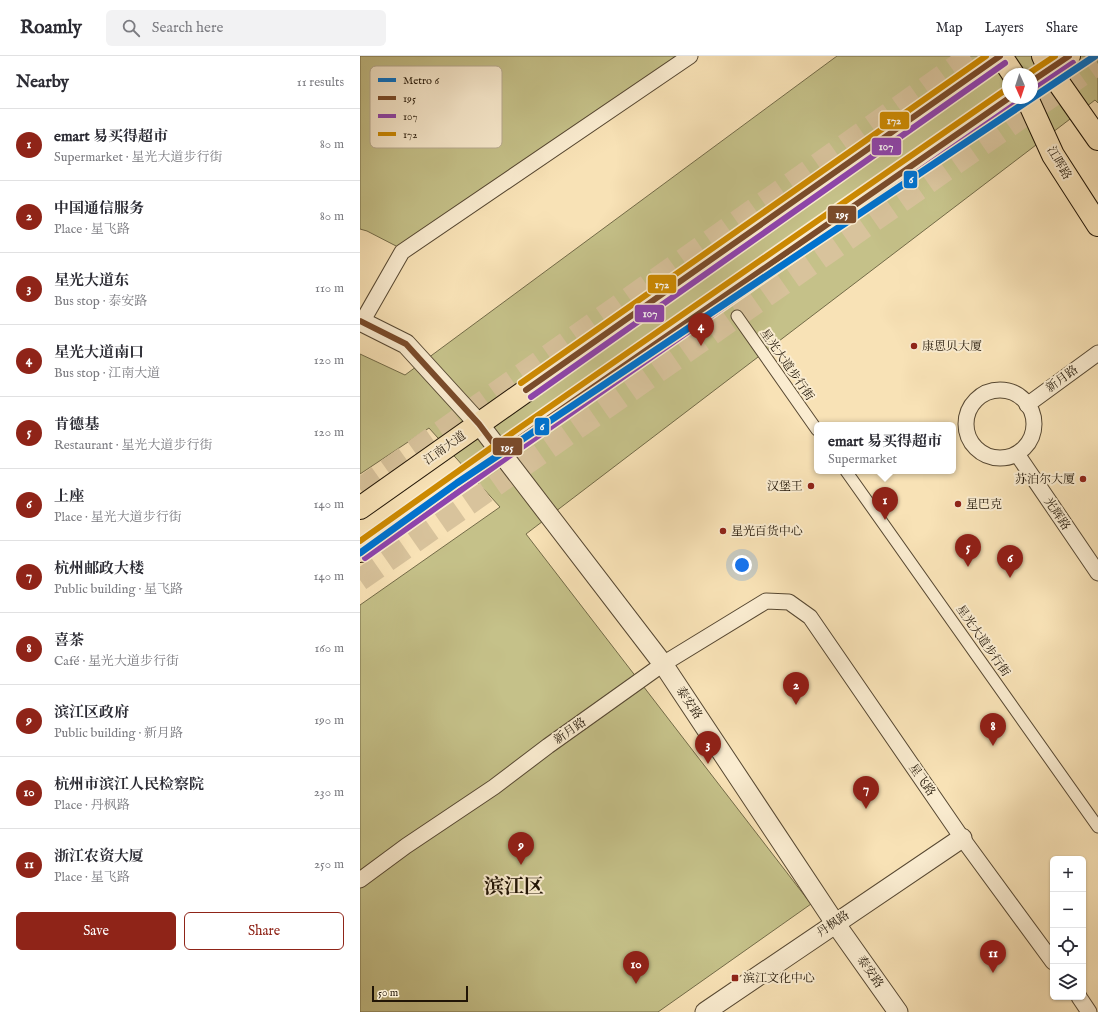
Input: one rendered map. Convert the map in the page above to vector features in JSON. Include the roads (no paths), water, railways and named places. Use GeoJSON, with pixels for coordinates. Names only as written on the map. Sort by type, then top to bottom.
{"type":"FeatureCollection","features":[{"type":"Feature","properties":{"kind":"main road"},"geometry":{"type":"LineString","coordinates":[[1001,56],[1009,68]]}},
{"type":"Feature","properties":{"kind":"main road","name":"江南大道"},"geometry":{"type":"LineString","coordinates":[[360,508],[1001,56]]}},
{"type":"Feature","properties":{"kind":"main road"},"geometry":{"type":"LineString","coordinates":[[1069,56],[1041,69],[1098,139]]}},
{"type":"Feature","properties":{"kind":"main road"},"geometry":{"type":"LineString","coordinates":[[360,551],[1002,103]]}},
{"type":"Feature","properties":{"kind":"main road","name":"江晖路"},"geometry":{"type":"LineString","coordinates":[[1030,104],[1053,155],[1098,225]]}},
{"type":"Feature","properties":{"kind":"street"},"geometry":{"type":"LineString","coordinates":[[361,322],[402,252],[690,56]]}},
{"type":"Feature","properties":{"kind":"street","name":"星光大道步行街"},"geometry":{"type":"LineString","coordinates":[[737,316],[814,426]]}},
{"type":"Feature","properties":{"kind":"street","name":"泰安路"},"geometry":{"type":"LineString","coordinates":[[361,322],[406,344],[479,424],[663,664],[835,923],[898,1012]]}},
{"type":"Feature","properties":{"kind":"street","name":"新月路"},"geometry":{"type":"LineString","coordinates":[[1027,405],[1098,353]]}},
{"type":"Feature","properties":{"kind":"street"},"geometry":{"type":"LineString","coordinates":[[1001,390],[1011,392],[1021,397],[1033,414],[1035,426],[1032,437],[1026,447],[1017,454],[1006,458],[994,458],[984,454],[975,446],[969,436],[966,425],[968,414],[981,396],[990,392],[1001,390]]}},
{"type":"Feature","properties":{"kind":"street","name":"光辉路"},"geometry":{"type":"LineString","coordinates":[[1017,454],[1098,573]]}},
{"type":"Feature","properties":{"kind":"street","name":"星光大道步行街"},"geometry":{"type":"LineString","coordinates":[[848,474],[1098,827]]}},
{"type":"Feature","properties":{"kind":"street","name":"新月路"},"geometry":{"type":"LineString","coordinates":[[360,880],[406,846],[494,786],[663,664],[766,601],[789,602]]}},
{"type":"Feature","properties":{"kind":"street","name":"星飞路"},"geometry":{"type":"LineString","coordinates":[[789,602],[810,617],[962,838],[1050,958]]}},
{"type":"Feature","properties":{"kind":"street","name":"丹枫路"},"geometry":{"type":"LineString","coordinates":[[705,1012],[962,838]]}},
{"type":"Feature","properties":{"kind":"street"},"geometry":{"type":"LineString","coordinates":[[1080,1000],[1090,1012]]}},
{"type":"Feature","properties":{"kind":"tunnel"},"geometry":{"type":"LineString","coordinates":[[360,489],[970,56]]}},
{"type":"Feature","properties":{"kind":"tunnel"},"geometry":{"type":"LineString","coordinates":[[360,580],[1098,64]]}},
{"type":"Feature","properties":{"kind":"metro line","name":"6"},"geometry":{"type":"LineString","coordinates":[[360,553],[457,483],[1095,56]]}},
{"type":"Feature","properties":{"kind":"place","name":"星光大道南口"},"geometry":{"type":"Point","coordinates":[701,346]}},
{"type":"Feature","properties":{"kind":"place","name":"康恩贝大厦"},"geometry":{"type":"Point","coordinates":[914,346]}},
{"type":"Feature","properties":{"kind":"place","name":"苏泊尔大厦"},"geometry":{"type":"Point","coordinates":[1083,479]}},
{"type":"Feature","properties":{"kind":"place","name":"汉堡王"},"geometry":{"type":"Point","coordinates":[811,486]}},
{"type":"Feature","properties":{"kind":"place","name":"星巴克"},"geometry":{"type":"Point","coordinates":[958,504]}},
{"type":"Feature","properties":{"kind":"place","name":"emart 易买得超市"},"geometry":{"type":"Point","coordinates":[885,520]}},
{"type":"Feature","properties":{"kind":"place","name":"星光百货中心"},"geometry":{"type":"Point","coordinates":[723,531]}},
{"type":"Feature","properties":{"kind":"place","name":"肯德基"},"geometry":{"type":"Point","coordinates":[968,567]}},
{"type":"Feature","properties":{"kind":"place","name":"上座"},"geometry":{"type":"Point","coordinates":[1010,578]}},
{"type":"Feature","properties":{"kind":"place","name":"中国通信服务"},"geometry":{"type":"Point","coordinates":[796,705]}},
{"type":"Feature","properties":{"kind":"place","name":"喜茶"},"geometry":{"type":"Point","coordinates":[993,746]}},
{"type":"Feature","properties":{"kind":"place","name":"星光大道东"},"geometry":{"type":"Point","coordinates":[708,764]}},
{"type":"Feature","properties":{"kind":"place","name":"杭州邮政大楼"},"geometry":{"type":"Point","coordinates":[866,809]}},
{"type":"Feature","properties":{"kind":"place","name":"滨江区政府"},"geometry":{"type":"Point","coordinates":[521,865]}},
{"type":"Feature","properties":{"kind":"place","name":"浙江农资大厦"},"geometry":{"type":"Point","coordinates":[993,973]}},
{"type":"Feature","properties":{"kind":"place","name":"滨江文化中心"},"geometry":{"type":"Point","coordinates":[735,978]}},
{"type":"Feature","properties":{"kind":"place","name":"杭州市滨江人民检察院"},"geometry":{"type":"Point","coordinates":[636,984]}},
{"type":"Feature","properties":{"kind":"district","name":"滨江区"},"geometry":{"type":"Point","coordinates":[514,887]}}]}
